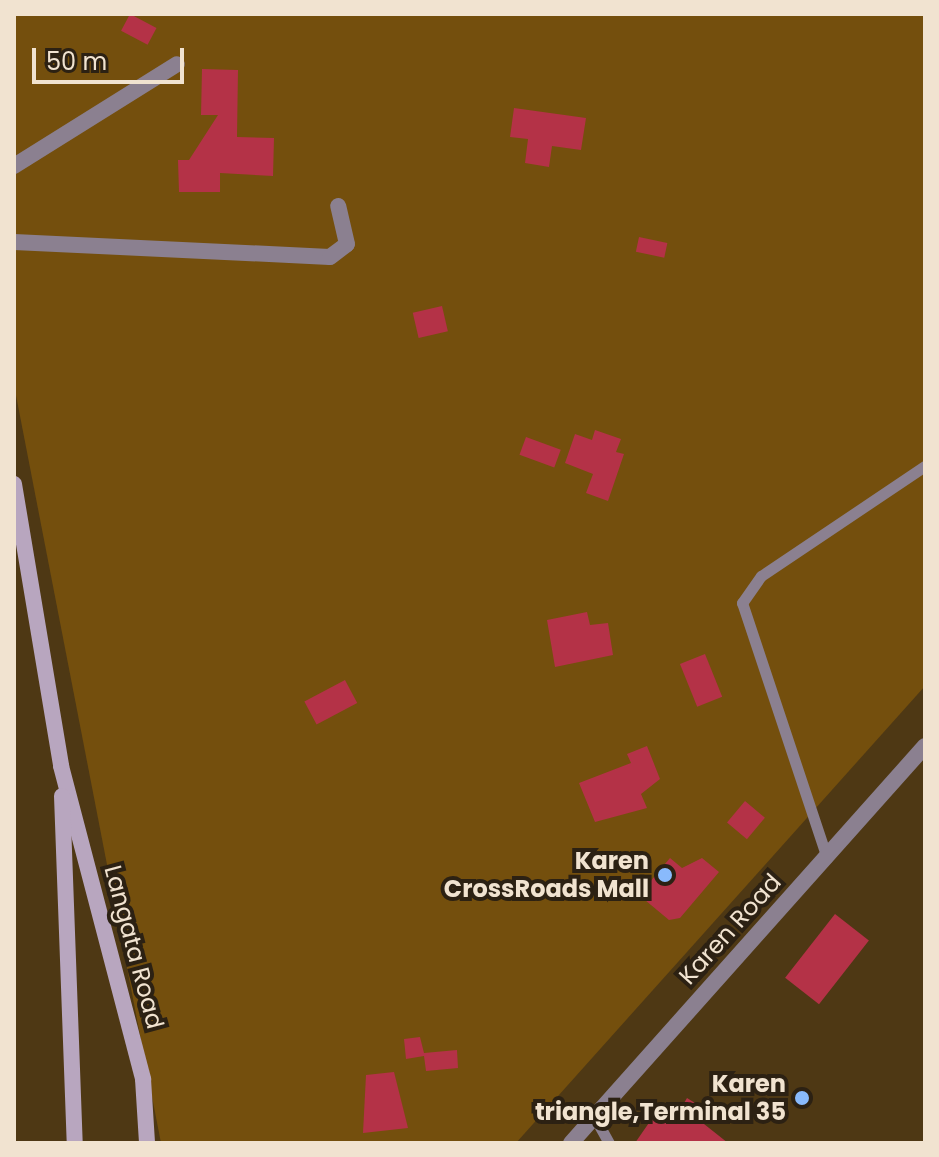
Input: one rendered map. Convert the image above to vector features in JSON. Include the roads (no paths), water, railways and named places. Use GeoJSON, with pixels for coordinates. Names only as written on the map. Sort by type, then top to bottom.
{"type":"FeatureCollection","features":[{"type":"Feature","properties":{"kind":"main road","name":"Langata Road"},"geometry":{"type":"LineString","coordinates":[[14,484],[61,766],[143,1079],[147,1143]]}},
{"type":"Feature","properties":{"kind":"main road","name":"Langata Road"},"geometry":{"type":"LineString","coordinates":[[61,766],[75,1143]]}},
{"type":"Feature","properties":{"kind":"street"},"geometry":{"type":"LineString","coordinates":[[14,166],[177,64]]}},
{"type":"Feature","properties":{"kind":"street"},"geometry":{"type":"LineString","coordinates":[[14,242],[330,257],[347,244],[338,206]]}},
{"type":"Feature","properties":{"kind":"street","name":"Karen Road"},"geometry":{"type":"LineString","coordinates":[[571,1143],[925,746]]}},
{"type":"Feature","properties":{"kind":"lane"},"geometry":{"type":"LineString","coordinates":[[827,858],[742,603],[761,576],[925,466]]}},
{"type":"Feature","properties":{"kind":"lane"},"geometry":{"type":"LineString","coordinates":[[594,1116],[609,1143]]}},
{"type":"Feature","properties":{"kind":"place","name":"Karen CrossRoads Mall"},"geometry":{"type":"Point","coordinates":[665,875]}},
{"type":"Feature","properties":{"kind":"place","name":"Karen triangle,Terminal 35"},"geometry":{"type":"Point","coordinates":[802,1098]}}]}
